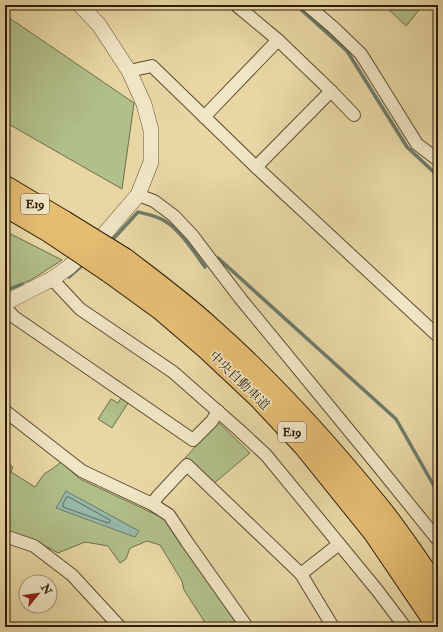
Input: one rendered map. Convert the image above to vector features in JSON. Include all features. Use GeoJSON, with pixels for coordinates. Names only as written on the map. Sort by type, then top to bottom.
{"type":"FeatureCollection","features":[{"type":"Feature","properties":{"kind":"highway","name":"中央自動車道"},"geometry":{"type":"LineString","coordinates":[[5,187],[58,227],[117,265],[169,293],[212,329],[264,379],[314,431],[379,508],[438,592]]}},
{"type":"Feature","properties":{"kind":"highway","name":"中央自動車道"},"geometry":{"type":"LineString","coordinates":[[5,205],[58,227]]}},
{"type":"Feature","properties":{"kind":"highway","name":"中央自動車道"},"geometry":{"type":"LineString","coordinates":[[117,265],[160,308],[210,350],[259,397],[305,446],[375,533],[438,626]]}},
{"type":"Feature","properties":{"kind":"street"},"geometry":{"type":"LineString","coordinates":[[5,303],[40,284],[52,280],[107,231],[138,195],[151,162],[151,130],[144,104],[129,71],[99,25],[80,5]]}},
{"type":"Feature","properties":{"kind":"street"},"geometry":{"type":"LineString","coordinates":[[236,5],[278,40],[354,115]]}},
{"type":"Feature","properties":{"kind":"street"},"geometry":{"type":"LineString","coordinates":[[307,5],[361,54],[417,144],[438,160]]}},
{"type":"Feature","properties":{"kind":"street"},"geometry":{"type":"LineString","coordinates":[[204,117],[278,40]]}},
{"type":"Feature","properties":{"kind":"street"},"geometry":{"type":"LineString","coordinates":[[129,71],[152,66],[256,167],[438,336]]}},
{"type":"Feature","properties":{"kind":"street"},"geometry":{"type":"LineString","coordinates":[[256,167],[331,91]]}},
{"type":"Feature","properties":{"kind":"street"},"geometry":{"type":"LineString","coordinates":[[138,195],[154,201],[174,216],[192,235],[240,298],[438,540]]}},
{"type":"Feature","properties":{"kind":"street"},"geometry":{"type":"LineString","coordinates":[[52,280],[80,309],[173,372],[240,430],[266,455],[377,590],[405,627]]}},
{"type":"Feature","properties":{"kind":"street"},"geometry":{"type":"LineString","coordinates":[[5,307],[14,317],[193,440],[212,421],[218,411]]}},
{"type":"Feature","properties":{"kind":"street"},"geometry":{"type":"LineString","coordinates":[[5,411],[82,471],[152,504],[170,515],[187,542],[247,627]]}},
{"type":"Feature","properties":{"kind":"street"},"geometry":{"type":"LineString","coordinates":[[152,504],[187,465],[301,574],[333,627]]}},
{"type":"Feature","properties":{"kind":"street"},"geometry":{"type":"LineString","coordinates":[[5,536],[34,546],[72,575],[120,627]]}},
{"type":"Feature","properties":{"kind":"street"},"geometry":{"type":"LineString","coordinates":[[301,574],[338,544]]}},
{"type":"Feature","properties":{"kind":"green space"},"geometry":{"type":"Polygon","coordinates":[[[384,5],[423,5],[406,26],[384,5]]]}},
{"type":"Feature","properties":{"kind":"green space"},"geometry":{"type":"Polygon","coordinates":[[[5,15],[134,103],[122,189],[5,122],[5,15]]]}},
{"type":"Feature","properties":{"kind":"green space"},"geometry":{"type":"Polygon","coordinates":[[[5,231],[62,260],[31,280],[5,290],[5,231]]]}},
{"type":"Feature","properties":{"kind":"green space"},"geometry":{"type":"Polygon","coordinates":[[[121,398],[128,403],[112,428],[98,419],[111,399],[118,403],[121,398]]]}},
{"type":"Feature","properties":{"kind":"green space"},"geometry":{"type":"Polygon","coordinates":[[[218,422],[250,453],[212,485],[185,458],[218,422]]]}},
{"type":"Feature","properties":{"kind":"green space"},"geometry":{"type":"Polygon","coordinates":[[[5,461],[13,467],[11,472],[35,487],[44,474],[61,462],[80,479],[165,519],[239,627],[206,627],[206,624],[184,590],[182,581],[160,545],[147,541],[130,548],[126,559],[120,563],[108,546],[85,542],[58,553],[32,540],[5,530],[5,461]]]}},
{"type":"Feature","properties":{"kind":"water"},"geometry":{"type":"Polygon","coordinates":[[[66,491],[139,531],[135,537],[56,508],[66,491]]]}},
{"type":"Feature","properties":{"kind":"waterway"},"geometry":{"type":"LineString","coordinates":[[296,5],[347,51],[407,147],[438,176]]}},
{"type":"Feature","properties":{"kind":"waterway"},"geometry":{"type":"LineString","coordinates":[[109,242],[138,212],[148,214],[162,219],[171,225],[187,242],[205,267]]}},
{"type":"Feature","properties":{"kind":"waterway"},"geometry":{"type":"LineString","coordinates":[[218,258],[396,419],[438,493]]}},
{"type":"Feature","properties":{"kind":"waterway"},"geometry":{"type":"LineString","coordinates":[[69,277],[85,263]]}},
{"type":"Feature","properties":{"kind":"waterway"},"geometry":{"type":"LineString","coordinates":[[5,291],[22,284]]}},
{"type":"Feature","properties":{"kind":"waterway"},"geometry":{"type":"LineString","coordinates":[[5,623],[8,627]]}}]}
